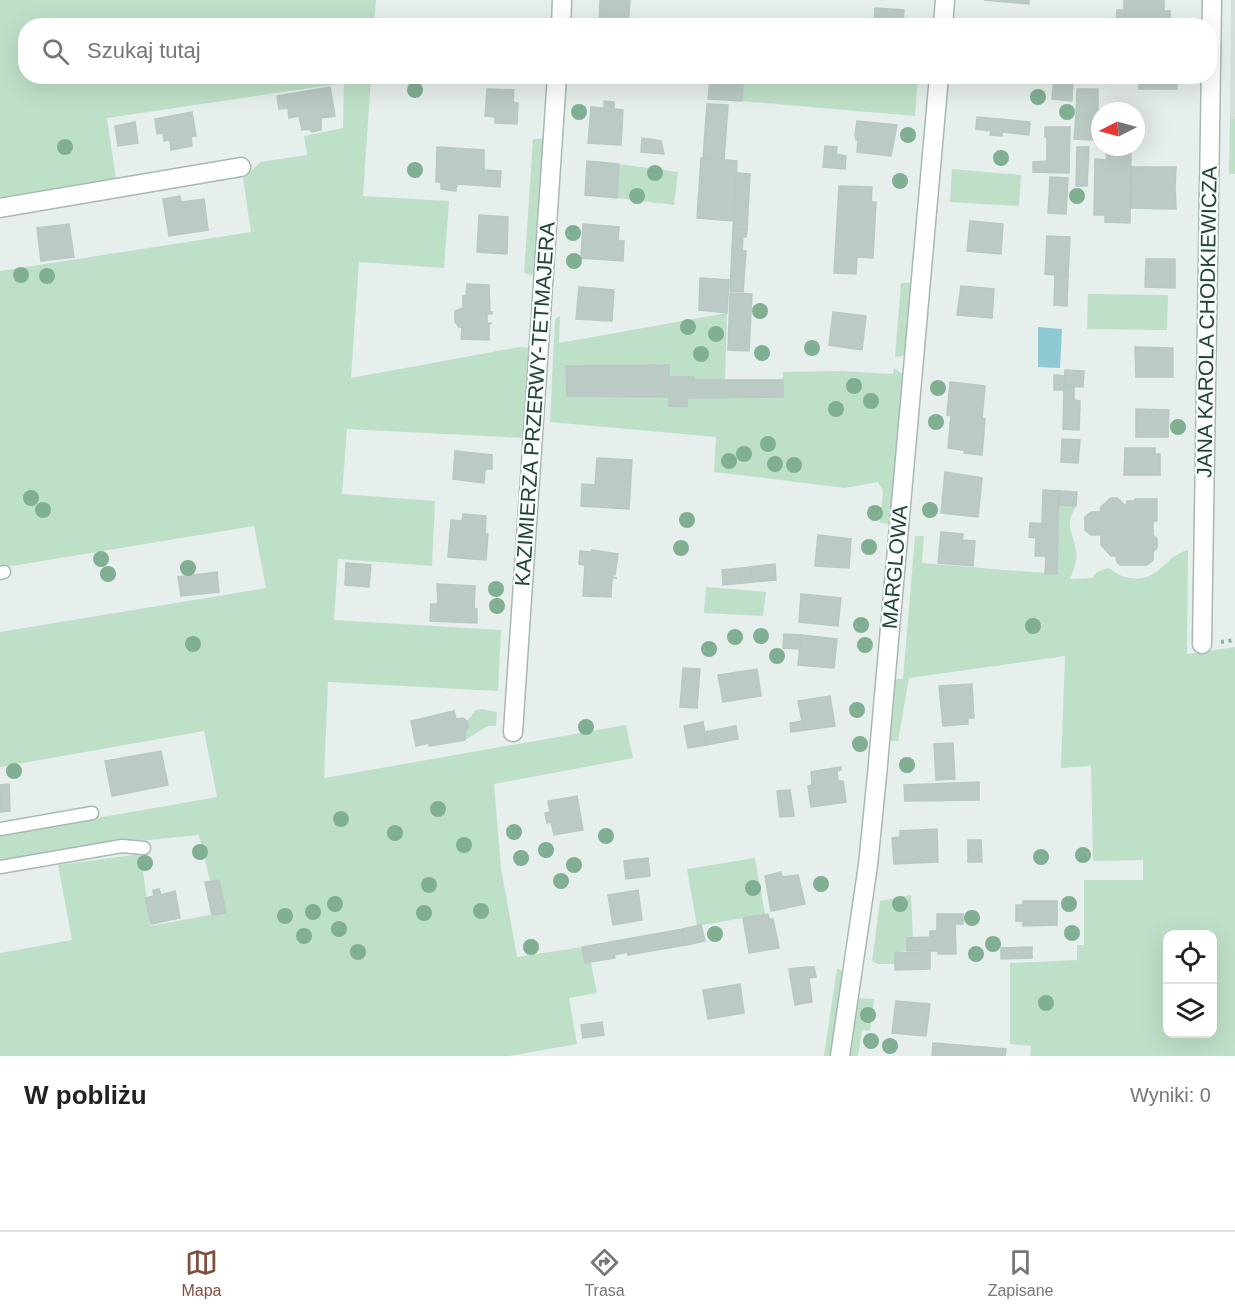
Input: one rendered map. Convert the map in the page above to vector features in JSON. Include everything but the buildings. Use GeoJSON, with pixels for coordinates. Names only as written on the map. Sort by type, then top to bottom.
{"type":"FeatureCollection","features":[{"type":"Feature","properties":{"kind":"street"},"geometry":{"type":"LineString","coordinates":[[561,18],[562,0]]}},
{"type":"Feature","properties":{"kind":"street"},"geometry":{"type":"LineString","coordinates":[[944,18],[945,0]]}},
{"type":"Feature","properties":{"kind":"street","name":"JANA KAROLA CHODKIEWICZA"},"geometry":{"type":"LineString","coordinates":[[1212,0],[1212,18]]}},
{"type":"Feature","properties":{"kind":"street","name":"KAZIMIERZA PRZERWY-TETMAJERA"},"geometry":{"type":"LineString","coordinates":[[513,732],[556,84]]}},
{"type":"Feature","properties":{"kind":"street","name":"MARGLOWA"},"geometry":{"type":"LineString","coordinates":[[840,1056],[868,865],[938,84]]}},
{"type":"Feature","properties":{"kind":"street","name":"JANA KAROLA CHODKIEWICZA"},"geometry":{"type":"LineString","coordinates":[[1202,644],[1211,84]]}},
{"type":"Feature","properties":{"kind":"street"},"geometry":{"type":"LineString","coordinates":[[0,208],[241,167]]}},
{"type":"Feature","properties":{"kind":"lane"},"geometry":{"type":"LineString","coordinates":[[0,829],[92,813]]}},
{"type":"Feature","properties":{"kind":"lane"},"geometry":{"type":"LineString","coordinates":[[0,867],[122,846],[144,848]]}},
{"type":"Feature","properties":{"kind":"shaded area"},"geometry":{"type":"Polygon","coordinates":[[[1231,0],[1235,0],[1235,119],[1230,119],[1231,0]]]}},
{"type":"Feature","properties":{"kind":"green space"},"geometry":{"type":"Polygon","coordinates":[[[0,0],[376,0],[375,18],[18,18],[18,84],[337,84],[107,118],[116,179],[0,197],[0,0]]]}},
{"type":"Feature","properties":{"kind":"green space"},"geometry":{"type":"Polygon","coordinates":[[[344,84],[371,84],[363,196],[449,201],[444,268],[359,262],[351,378],[520,347],[530,348],[524,438],[347,429],[342,494],[435,501],[432,566],[338,559],[334,620],[501,630],[498,691],[328,682],[324,778],[626,725],[633,758],[494,784],[501,868],[517,957],[582,947],[585,963],[591,962],[597,993],[569,998],[577,1044],[509,1056],[0,1056],[0,953],[72,940],[58,865],[141,854],[150,926],[225,912],[219,880],[210,881],[199,835],[129,842],[0,864],[0,835],[217,797],[204,731],[0,767],[0,632],[266,588],[254,526],[0,568],[0,271],[251,232],[243,178],[261,162],[307,155],[304,136],[343,128],[344,84]]]}},
{"type":"Feature","properties":{"kind":"green space"},"geometry":{"type":"Polygon","coordinates":[[[743,84],[917,84],[915,116],[742,101],[743,84]]]}},
{"type":"Feature","properties":{"kind":"green space"},"geometry":{"type":"Polygon","coordinates":[[[1230,119],[1235,119],[1235,174],[1229,174],[1230,119]]]}},
{"type":"Feature","properties":{"kind":"green space"},"geometry":{"type":"Polygon","coordinates":[[[533,139],[545,139],[536,276],[524,273],[533,139]]]}},
{"type":"Feature","properties":{"kind":"green space"},"geometry":{"type":"Polygon","coordinates":[[[619,164],[678,172],[674,205],[617,198],[619,164]]]}},
{"type":"Feature","properties":{"kind":"green space"},"geometry":{"type":"Polygon","coordinates":[[[952,169],[1021,175],[1019,206],[950,202],[952,169]]]}},
{"type":"Feature","properties":{"kind":"green space"},"geometry":{"type":"Polygon","coordinates":[[[901,283],[912,283],[905,350],[903,356],[895,357],[901,283]]]}},
{"type":"Feature","properties":{"kind":"green space"},"geometry":{"type":"Polygon","coordinates":[[[1088,294],[1168,295],[1167,330],[1087,329],[1088,294]]]}},
{"type":"Feature","properties":{"kind":"green space"},"geometry":{"type":"Polygon","coordinates":[[[727,313],[725,380],[669,377],[669,366],[566,367],[567,396],[669,397],[669,406],[687,407],[687,398],[782,397],[783,372],[841,371],[893,374],[894,368],[904,375],[890,524],[880,523],[883,491],[878,482],[845,488],[714,472],[716,437],[550,422],[555,319],[560,316],[559,343],[727,313]]]}},
{"type":"Feature","properties":{"kind":"green space"},"geometry":{"type":"Polygon","coordinates":[[[1059,505],[1076,506],[1070,525],[1076,558],[1070,579],[1092,578],[1097,572],[1108,568],[1125,577],[1146,577],[1154,574],[1179,553],[1188,550],[1187,654],[1235,647],[1235,1056],[1030,1056],[1031,1046],[1010,1044],[1010,963],[1077,960],[1077,945],[1084,945],[1084,880],[1143,880],[1143,860],[1093,861],[1091,766],[1061,768],[1065,656],[909,678],[898,741],[890,741],[894,679],[903,679],[915,536],[924,536],[922,563],[1056,574],[1059,505]]]}},
{"type":"Feature","properties":{"kind":"green space"},"geometry":{"type":"Polygon","coordinates":[[[706,587],[766,592],[763,616],[704,613],[706,587]]]}},
{"type":"Feature","properties":{"kind":"green space"},"geometry":{"type":"Polygon","coordinates":[[[476,710],[497,712],[496,726],[488,726],[465,740],[467,721],[476,710]]]}},
{"type":"Feature","properties":{"kind":"green space"},"geometry":{"type":"Polygon","coordinates":[[[755,858],[765,914],[697,926],[687,869],[755,858]]]}},
{"type":"Feature","properties":{"kind":"green space"},"geometry":{"type":"Polygon","coordinates":[[[911,895],[913,937],[907,938],[907,951],[895,953],[895,964],[878,964],[872,961],[880,901],[911,895]]]}},
{"type":"Feature","properties":{"kind":"green space"},"geometry":{"type":"Polygon","coordinates":[[[837,968],[845,973],[832,1056],[824,1056],[837,968]]]}},
{"type":"Feature","properties":{"kind":"green space"},"geometry":{"type":"Polygon","coordinates":[[[858,998],[874,999],[870,1031],[862,1030],[858,1056],[849,1056],[858,998]]]}},
{"type":"Feature","properties":{"kind":"water"},"geometry":{"type":"Polygon","coordinates":[[[1038,327],[1062,329],[1060,368],[1038,367],[1038,327]]]}}]}
